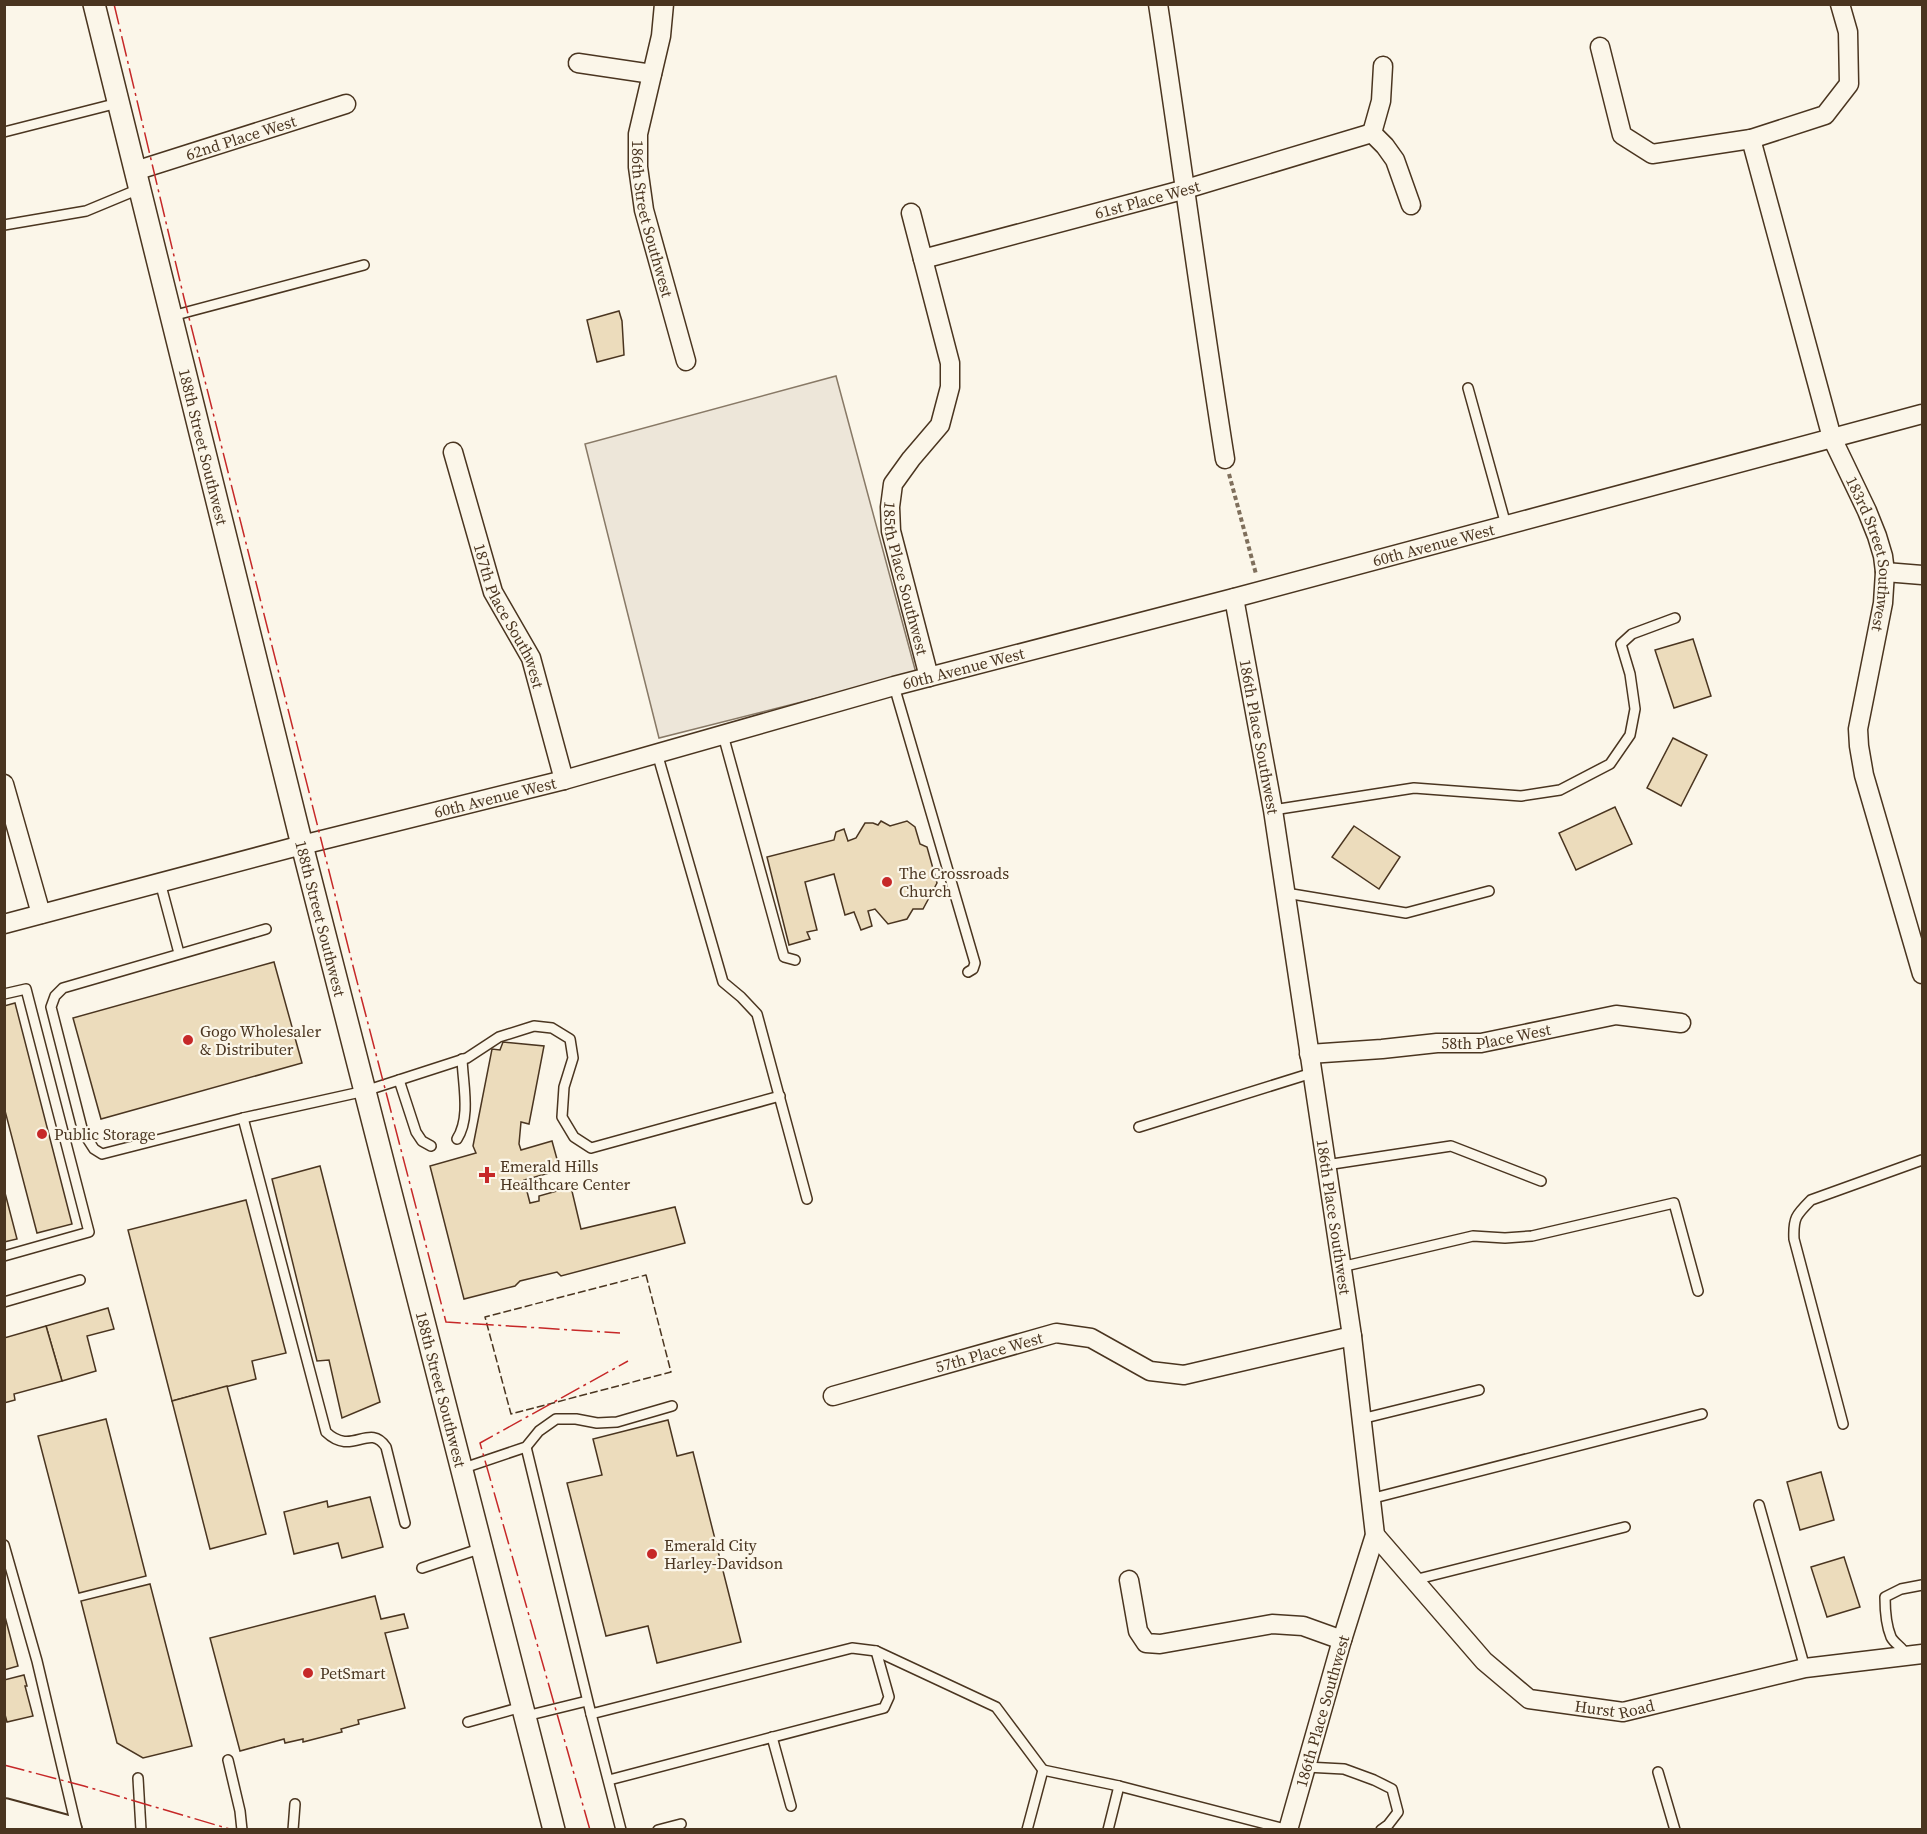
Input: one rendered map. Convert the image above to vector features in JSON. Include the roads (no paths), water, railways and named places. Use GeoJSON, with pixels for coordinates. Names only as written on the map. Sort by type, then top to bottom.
{"type":"FeatureCollection","features":[{"type":"Feature","properties":{"kind":"highway"},"geometry":{"type":"LineString","coordinates":[[5,1813],[67,1830]]}},
{"type":"Feature","properties":{"kind":"street","name":"188th Street Southwest"},"geometry":{"type":"LineString","coordinates":[[93,4],[302,845],[554,1830]]}},
{"type":"Feature","properties":{"kind":"street","name":"186th Street Southwest"},"geometry":{"type":"LineString","coordinates":[[664,4],[662,36],[638,134],[638,167],[644,210],[686,361]]}},
{"type":"Feature","properties":{"kind":"street"},"geometry":{"type":"LineString","coordinates":[[1158,4],[1225,459]]}},
{"type":"Feature","properties":{"kind":"street"},"geometry":{"type":"LineString","coordinates":[[1600,47],[1622,135],[1652,154],[1751,139],[1825,115],[1849,84],[1848,32],[1840,4]]}},
{"type":"Feature","properties":{"kind":"street"},"geometry":{"type":"LineString","coordinates":[[578,63],[652,74]]}},
{"type":"Feature","properties":{"kind":"street"},"geometry":{"type":"LineString","coordinates":[[1383,66],[1381,101],[1372,134],[1395,160],[1411,204]]}},
{"type":"Feature","properties":{"kind":"street","name":"62nd Place West"},"geometry":{"type":"LineString","coordinates":[[137,180],[346,104]]}},
{"type":"Feature","properties":{"kind":"street","name":"61st Place West"},"geometry":{"type":"LineString","coordinates":[[923,260],[1186,189],[1372,134]]}},
{"type":"Feature","properties":{"kind":"street","name":"183rd Street Southwest"},"geometry":{"type":"LineString","coordinates":[[1751,139],[1832,438],[1877,536],[1885,572],[1883,603],[1858,729],[1859,746],[1864,775],[1915,914],[1923,975]]}},
{"type":"Feature","properties":{"kind":"street","name":"185th Place Southwest"},"geometry":{"type":"LineString","coordinates":[[911,213],[950,363],[950,387],[940,425],[893,484],[890,507],[891,531],[929,677]]}},
{"type":"Feature","properties":{"kind":"street","name":"60th Avenue West"},"geometry":{"type":"LineString","coordinates":[[4,924],[302,845],[564,780],[894,686],[1234,598],[1923,414]]}},
{"type":"Feature","properties":{"kind":"street","name":"187th Place Southwest"},"geometry":{"type":"LineString","coordinates":[[453,452],[493,592],[531,658],[564,780]]}},
{"type":"Feature","properties":{"kind":"street"},"geometry":{"type":"LineString","coordinates":[[1885,572],[1923,575]]}},
{"type":"Feature","properties":{"kind":"street","name":"186th Place Southwest"},"geometry":{"type":"LineString","coordinates":[[1234,598],[1286,893],[1352,1336],[1375,1535],[1342,1640],[1288,1830]]}},
{"type":"Feature","properties":{"kind":"street"},"geometry":{"type":"LineString","coordinates":[[4,784],[41,914]]}},
{"type":"Feature","properties":{"kind":"street","name":"58th Place West"},"geometry":{"type":"LineString","coordinates":[[1309,1054],[1382,1050],[1437,1043],[1481,1043],[1616,1015],[1681,1023]]}},
{"type":"Feature","properties":{"kind":"street","name":"57th Place West"},"geometry":{"type":"LineString","coordinates":[[832,1396],[1056,1333],[1091,1338],[1150,1371],[1184,1375],[1352,1336]]}},
{"type":"Feature","properties":{"kind":"street","name":"Hurst Road"},"geometry":{"type":"LineString","coordinates":[[1375,1535],[1484,1661],[1529,1699],[1623,1712],[1805,1668],[1915,1655]]}},
{"type":"Feature","properties":{"kind":"street"},"geometry":{"type":"LineString","coordinates":[[1130,1580],[1138,1631],[1146,1642],[1160,1644],[1272,1624],[1303,1626],[1342,1640]]}},
{"type":"Feature","properties":{"kind":"lane"},"geometry":{"type":"LineString","coordinates":[[4,132],[118,103]]}},
{"type":"Feature","properties":{"kind":"lane"},"geometry":{"type":"LineString","coordinates":[[4,225],[86,211],[137,180]]}},
{"type":"Feature","properties":{"kind":"lane"},"geometry":{"type":"LineString","coordinates":[[170,316],[364,265]]}},
{"type":"Feature","properties":{"kind":"lane"},"geometry":{"type":"LineString","coordinates":[[1468,388],[1506,525]]}},
{"type":"Feature","properties":{"kind":"lane"},"geometry":{"type":"LineString","coordinates":[[1273,810],[1414,788],[1521,796],[1560,790],[1610,764],[1630,735],[1635,709],[1630,674],[1621,644],[1632,634],[1675,618]]}},
{"type":"Feature","properties":{"kind":"lane"},"geometry":{"type":"LineString","coordinates":[[894,686],[975,963],[973,969],[968,972]]}},
{"type":"Feature","properties":{"kind":"lane"},"geometry":{"type":"LineString","coordinates":[[723,735],[784,957],[795,960]]}},
{"type":"Feature","properties":{"kind":"lane"},"geometry":{"type":"LineString","coordinates":[[657,753],[723,982],[757,1014],[807,1199]]}},
{"type":"Feature","properties":{"kind":"lane"},"geometry":{"type":"LineString","coordinates":[[160,882],[179,953]]}},
{"type":"Feature","properties":{"kind":"lane"},"geometry":{"type":"LineString","coordinates":[[1286,893],[1406,913],[1489,891]]}},
{"type":"Feature","properties":{"kind":"lane"},"geometry":{"type":"LineString","coordinates":[[266,929],[63,988],[55,996],[51,1007],[83,1132],[94,1149],[102,1154],[243,1118],[365,1091],[467,1058],[499,1037],[534,1026],[552,1028],[570,1039],[573,1058],[564,1088],[562,1117],[574,1137],[591,1148],[780,1096]]}},
{"type":"Feature","properties":{"kind":"lane"},"geometry":{"type":"LineString","coordinates":[[4,994],[26,989],[89,1232],[4,1256]]}},
{"type":"Feature","properties":{"kind":"lane"},"geometry":{"type":"LineString","coordinates":[[457,1139],[463,1130],[464,1118],[462,1059]]}},
{"type":"Feature","properties":{"kind":"lane"},"geometry":{"type":"LineString","coordinates":[[1139,1127],[1312,1073]]}},
{"type":"Feature","properties":{"kind":"lane"},"geometry":{"type":"LineString","coordinates":[[399,1080],[416,1132],[422,1141],[431,1146]]}},
{"type":"Feature","properties":{"kind":"lane"},"geometry":{"type":"LineString","coordinates":[[243,1118],[326,1432],[334,1440],[345,1443],[373,1437],[381,1440],[386,1447],[405,1523]]}},
{"type":"Feature","properties":{"kind":"lane"},"geometry":{"type":"LineString","coordinates":[[1326,1165],[1451,1146],[1541,1181]]}},
{"type":"Feature","properties":{"kind":"lane"},"geometry":{"type":"LineString","coordinates":[[1843,1424],[1794,1239],[1793,1222],[1811,1200],[1923,1160]]}},
{"type":"Feature","properties":{"kind":"lane"},"geometry":{"type":"LineString","coordinates":[[1341,1266],[1473,1236],[1505,1238],[1532,1236],[1674,1203],[1698,1291]]}},
{"type":"Feature","properties":{"kind":"lane"},"geometry":{"type":"LineString","coordinates":[[4,1302],[80,1280]]}},
{"type":"Feature","properties":{"kind":"lane"},"geometry":{"type":"LineString","coordinates":[[1361,1419],[1479,1390]]}},
{"type":"Feature","properties":{"kind":"lane"},"geometry":{"type":"LineString","coordinates":[[461,1469],[526,1447],[539,1431],[556,1419],[576,1419],[597,1423],[617,1422],[672,1406]]}},
{"type":"Feature","properties":{"kind":"lane"},"geometry":{"type":"LineString","coordinates":[[1370,1499],[1702,1414]]}},
{"type":"Feature","properties":{"kind":"lane"},"geometry":{"type":"LineString","coordinates":[[526,1447],[587,1701],[621,1830]]}},
{"type":"Feature","properties":{"kind":"lane"},"geometry":{"type":"LineString","coordinates":[[1759,1505],[1805,1668]]}},
{"type":"Feature","properties":{"kind":"lane"},"geometry":{"type":"LineString","coordinates":[[1414,1580],[1625,1527]]}},
{"type":"Feature","properties":{"kind":"lane"},"geometry":{"type":"LineString","coordinates":[[4,1545],[37,1661],[77,1830]]}},
{"type":"Feature","properties":{"kind":"lane"},"geometry":{"type":"LineString","coordinates":[[422,1568],[482,1548]]}},
{"type":"Feature","properties":{"kind":"lane"},"geometry":{"type":"LineString","coordinates":[[1915,1655],[1892,1639],[1885,1597],[1901,1589],[1923,1585]]}},
{"type":"Feature","properties":{"kind":"lane"},"geometry":{"type":"LineString","coordinates":[[591,1714],[852,1648],[876,1651],[996,1707],[1043,1770],[1119,1786],[1288,1830]]}},
{"type":"Feature","properties":{"kind":"lane"},"geometry":{"type":"LineString","coordinates":[[609,1779],[884,1708],[889,1697],[876,1651]]}},
{"type":"Feature","properties":{"kind":"lane"},"geometry":{"type":"LineString","coordinates":[[468,1722],[587,1701]]}},
{"type":"Feature","properties":{"kind":"lane"},"geometry":{"type":"LineString","coordinates":[[772,1737],[791,1806]]}},
{"type":"Feature","properties":{"kind":"lane"},"geometry":{"type":"LineString","coordinates":[[228,1760],[242,1830]]}},
{"type":"Feature","properties":{"kind":"lane"},"geometry":{"type":"LineString","coordinates":[[1306,1767],[1344,1769],[1392,1789],[1398,1812],[1381,1830]]}},
{"type":"Feature","properties":{"kind":"lane"},"geometry":{"type":"LineString","coordinates":[[1027,1830],[1043,1770]]}},
{"type":"Feature","properties":{"kind":"lane"},"geometry":{"type":"LineString","coordinates":[[1658,1772],[1675,1830]]}},
{"type":"Feature","properties":{"kind":"lane"},"geometry":{"type":"LineString","coordinates":[[138,1778],[141,1830]]}},
{"type":"Feature","properties":{"kind":"lane"},"geometry":{"type":"LineString","coordinates":[[1108,1830],[1119,1786]]}},
{"type":"Feature","properties":{"kind":"lane"},"geometry":{"type":"LineString","coordinates":[[293,1830],[295,1804]]}},
{"type":"Feature","properties":{"kind":"lane"},"geometry":{"type":"LineString","coordinates":[[1246,1830],[1249,1818]]}},
{"type":"Feature","properties":{"kind":"lane"},"geometry":{"type":"LineString","coordinates":[[658,1830],[681,1824]]}},
{"type":"Feature","properties":{"kind":"place","name":"The Crossroads Church"},"geometry":{"type":"Point","coordinates":[887,882]}},
{"type":"Feature","properties":{"kind":"place","name":"Gogo Wholesaler & Distributer"},"geometry":{"type":"Point","coordinates":[188,1040]}},
{"type":"Feature","properties":{"kind":"place","name":"Public Storage"},"geometry":{"type":"Point","coordinates":[42,1134]}},
{"type":"Feature","properties":{"kind":"place","name":"Emerald Hills Healthcare Center"},"geometry":{"type":"Point","coordinates":[487,1175]}},
{"type":"Feature","properties":{"kind":"place","name":"Emerald City Harley-Davidson"},"geometry":{"type":"Point","coordinates":[652,1554]}},
{"type":"Feature","properties":{"kind":"place","name":"PetSmart"},"geometry":{"type":"Point","coordinates":[308,1673]}}]}
